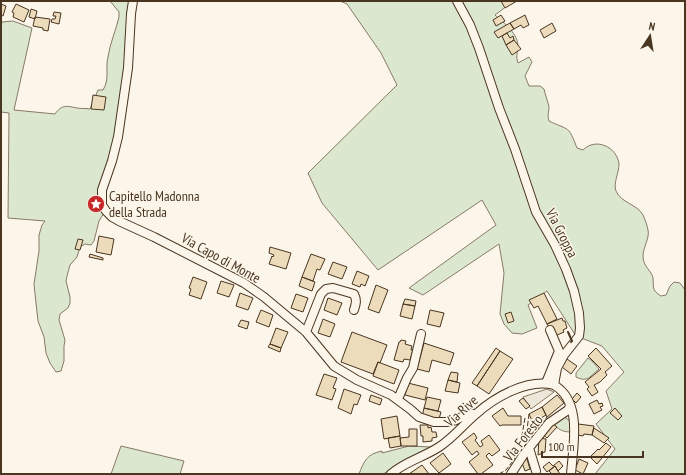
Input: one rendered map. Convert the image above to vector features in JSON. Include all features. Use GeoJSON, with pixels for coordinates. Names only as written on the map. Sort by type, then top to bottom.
{"type":"FeatureCollection","features":[{"type":"Feature","properties":{"kind":"street","name":"Via Capo di Monte"},"geometry":{"type":"LineString","coordinates":[[133,1],[128,68],[118,137],[102,190],[102,205],[106,211],[112,217],[244,283],[264,297],[306,332],[334,366],[357,380],[398,399],[418,417],[426,420],[446,422],[456,420],[467,414],[471,413],[474,415]]}},
{"type":"Feature","properties":{"kind":"street","name":"Via Groppa"},"geometry":{"type":"LineString","coordinates":[[457,1],[480,48],[499,108],[518,157],[536,212],[555,245],[574,291],[579,313],[579,336],[564,355],[550,384]]}},
{"type":"Feature","properties":{"kind":"street"},"geometry":{"type":"LineString","coordinates":[[306,332],[321,294],[326,288],[333,288],[354,294],[356,298],[354,310]]}},
{"type":"Feature","properties":{"kind":"street"},"geometry":{"type":"LineString","coordinates":[[550,330],[559,351],[550,384],[560,390],[569,402],[573,411],[574,421],[571,474]]}},
{"type":"Feature","properties":{"kind":"street"},"geometry":{"type":"LineString","coordinates":[[398,399],[413,368],[421,334]]}},
{"type":"Feature","properties":{"kind":"street","name":"Via Rive"},"geometry":{"type":"LineString","coordinates":[[391,474],[396,469],[430,452],[445,442],[488,404],[528,385],[550,384]]}},
{"type":"Feature","properties":{"kind":"street","name":"Via Foresto"},"geometry":{"type":"LineString","coordinates":[[511,474],[529,448],[549,424],[568,410],[570,406],[569,402]]}},
{"type":"Feature","properties":{"kind":"street"},"geometry":{"type":"LineString","coordinates":[[559,416],[568,416],[574,421]]}},
{"type":"Feature","properties":{"kind":"street"},"geometry":{"type":"LineString","coordinates":[[529,448],[536,471]]}},
{"type":"Feature","properties":{"kind":"green space"},"geometry":{"type":"Polygon","coordinates":[[[110,1],[132,1],[127,77],[104,185],[104,213],[99,221],[94,241],[91,245],[85,244],[80,247],[77,257],[70,265],[67,276],[66,281],[70,303],[68,308],[60,314],[59,320],[65,340],[64,361],[61,371],[56,372],[46,353],[44,337],[38,321],[34,284],[39,251],[39,235],[45,221],[8,218],[9,113],[1,112],[1,26],[2,22],[13,21],[32,28],[14,110],[55,114],[65,106],[90,109],[98,90],[103,90],[105,86],[107,78],[107,61],[119,17],[119,12],[110,1]]]}},
{"type":"Feature","properties":{"kind":"green space"},"geometry":{"type":"Polygon","coordinates":[[[340,1],[504,1],[507,6],[495,15],[510,29],[516,38],[518,43],[518,63],[529,57],[532,62],[525,76],[529,86],[540,86],[544,89],[549,107],[549,121],[568,130],[572,135],[577,148],[583,150],[588,146],[600,144],[610,149],[617,158],[619,167],[615,185],[616,191],[621,198],[640,211],[647,226],[648,233],[643,253],[643,260],[652,275],[654,290],[661,296],[666,295],[670,286],[674,282],[680,283],[685,290],[685,474],[595,474],[615,449],[596,424],[612,409],[606,391],[624,372],[602,346],[576,336],[547,291],[528,305],[537,328],[522,334],[512,333],[504,324],[500,314],[504,273],[499,244],[423,295],[409,288],[496,225],[482,200],[378,270],[322,203],[308,173],[397,85],[381,53],[347,4],[340,1]]]}},
{"type":"Feature","properties":{"kind":"green space"},"geometry":{"type":"Polygon","coordinates":[[[588,358],[599,369],[586,379],[576,377],[576,373],[588,358]]]}},
{"type":"Feature","properties":{"kind":"green space"},"geometry":{"type":"Polygon","coordinates":[[[563,417],[571,422],[571,432],[560,430],[552,423],[563,417]]]}},
{"type":"Feature","properties":{"kind":"green space"},"geometry":{"type":"Polygon","coordinates":[[[121,446],[184,461],[180,474],[111,474],[121,446]]]}},
{"type":"Feature","properties":{"kind":"green space"},"geometry":{"type":"Polygon","coordinates":[[[409,446],[431,447],[383,474],[359,474],[369,456],[377,452],[382,451],[382,453],[409,446]]]}},
{"type":"Feature","properties":{"kind":"shaded area"},"geometry":{"type":"Polygon","coordinates":[[[547,389],[554,392],[531,409],[523,397],[547,389]]]}},
{"type":"Feature","properties":{"kind":"building"},"geometry":{"type":"Polygon","coordinates":[[[501,1],[517,1],[505,8],[501,1]]]}},
{"type":"Feature","properties":{"kind":"building"},"geometry":{"type":"Polygon","coordinates":[[[1,4],[6,6],[3,16],[1,15],[1,4]]]}},
{"type":"Feature","properties":{"kind":"building"},"geometry":{"type":"Polygon","coordinates":[[[16,4],[29,10],[24,22],[13,17],[14,13],[12,12],[16,4]]]}},
{"type":"Feature","properties":{"kind":"building"},"geometry":{"type":"Polygon","coordinates":[[[31,9],[37,11],[35,19],[29,17],[31,9]]]}},
{"type":"Feature","properties":{"kind":"building"},"geometry":{"type":"Polygon","coordinates":[[[54,12],[61,13],[59,24],[51,22],[56,16],[53,16],[54,12]]]}},
{"type":"Feature","properties":{"kind":"building"},"geometry":{"type":"Polygon","coordinates":[[[501,15],[505,21],[496,26],[493,20],[501,15]]]}},
{"type":"Feature","properties":{"kind":"building"},"geometry":{"type":"Polygon","coordinates":[[[525,15],[529,25],[523,28],[521,25],[514,29],[510,23],[525,15]]]}},
{"type":"Feature","properties":{"kind":"building"},"geometry":{"type":"Polygon","coordinates":[[[35,17],[50,19],[48,31],[43,30],[43,28],[33,26],[35,17]]]}},
{"type":"Feature","properties":{"kind":"building"},"geometry":{"type":"Polygon","coordinates":[[[510,23],[514,29],[498,38],[494,32],[510,23]]]}},
{"type":"Feature","properties":{"kind":"building"},"geometry":{"type":"Polygon","coordinates":[[[552,23],[556,31],[544,38],[540,30],[552,23]]]}},
{"type":"Feature","properties":{"kind":"building"},"geometry":{"type":"Polygon","coordinates":[[[507,33],[510,38],[513,36],[514,40],[506,45],[502,36],[507,33]]]}},
{"type":"Feature","properties":{"kind":"building"},"geometry":{"type":"Polygon","coordinates":[[[514,40],[521,49],[512,55],[506,45],[514,40]]]}},
{"type":"Feature","properties":{"kind":"building"},"geometry":{"type":"Polygon","coordinates":[[[93,95],[106,97],[104,110],[91,109],[93,95]]]}},
{"type":"Feature","properties":{"kind":"building"},"geometry":{"type":"Polygon","coordinates":[[[99,236],[114,239],[111,255],[96,252],[99,236]]]}},
{"type":"Feature","properties":{"kind":"building"},"geometry":{"type":"Polygon","coordinates":[[[78,239],[83,240],[80,250],[75,249],[78,239]]]}},
{"type":"Feature","properties":{"kind":"building"},"geometry":{"type":"Polygon","coordinates":[[[270,247],[291,253],[286,269],[269,264],[272,256],[273,257],[274,255],[269,253],[270,247]]]}},
{"type":"Feature","properties":{"kind":"building"},"geometry":{"type":"Polygon","coordinates":[[[90,254],[103,258],[103,260],[89,257],[90,254]]]}},
{"type":"Feature","properties":{"kind":"building"},"geometry":{"type":"Polygon","coordinates":[[[311,254],[325,259],[320,270],[317,269],[313,281],[302,277],[311,254]]]}},
{"type":"Feature","properties":{"kind":"building"},"geometry":{"type":"Polygon","coordinates":[[[333,262],[347,267],[342,279],[328,274],[333,262]]]}},
{"type":"Feature","properties":{"kind":"building"},"geometry":{"type":"Polygon","coordinates":[[[357,271],[369,276],[365,286],[361,284],[360,287],[352,284],[357,271]]]}},
{"type":"Feature","properties":{"kind":"building"},"geometry":{"type":"Polygon","coordinates":[[[193,277],[207,282],[201,299],[189,295],[191,289],[189,288],[193,277]]]}},
{"type":"Feature","properties":{"kind":"building"},"geometry":{"type":"Polygon","coordinates":[[[302,277],[315,282],[312,291],[299,286],[302,277]]]}},
{"type":"Feature","properties":{"kind":"building"},"geometry":{"type":"Polygon","coordinates":[[[221,281],[234,285],[229,297],[217,293],[221,281]]]}},
{"type":"Feature","properties":{"kind":"building"},"geometry":{"type":"Polygon","coordinates":[[[376,285],[388,290],[379,313],[368,309],[376,285]]]}},
{"type":"Feature","properties":{"kind":"building"},"geometry":{"type":"Polygon","coordinates":[[[240,293],[253,298],[248,310],[236,306],[240,293]]]}},
{"type":"Feature","properties":{"kind":"building"},"geometry":{"type":"Polygon","coordinates":[[[544,293],[557,319],[547,324],[538,306],[534,308],[529,300],[544,293]]]}},
{"type":"Feature","properties":{"kind":"building"},"geometry":{"type":"Polygon","coordinates":[[[296,294],[308,298],[303,312],[291,308],[296,294]]]}},
{"type":"Feature","properties":{"kind":"building"},"geometry":{"type":"Polygon","coordinates":[[[328,298],[342,303],[337,315],[324,310],[328,298]]]}},
{"type":"Feature","properties":{"kind":"building"},"geometry":{"type":"Polygon","coordinates":[[[405,299],[416,301],[415,306],[403,304],[405,299]]]}},
{"type":"Feature","properties":{"kind":"building"},"geometry":{"type":"Polygon","coordinates":[[[403,304],[415,306],[412,319],[400,316],[403,304]]]}},
{"type":"Feature","properties":{"kind":"building"},"geometry":{"type":"Polygon","coordinates":[[[261,310],[273,315],[269,327],[256,322],[261,310]]]}},
{"type":"Feature","properties":{"kind":"building"},"geometry":{"type":"Polygon","coordinates":[[[430,310],[444,313],[440,327],[427,324],[430,310]]]}},
{"type":"Feature","properties":{"kind":"building"},"geometry":{"type":"Polygon","coordinates":[[[511,312],[514,321],[508,323],[505,314],[511,312]]]}},
{"type":"Feature","properties":{"kind":"building"},"geometry":{"type":"Polygon","coordinates":[[[562,318],[563,321],[565,321],[567,328],[563,330],[564,332],[555,336],[550,326],[549,327],[547,324],[562,318]]]}},
{"type":"Feature","properties":{"kind":"building"},"geometry":{"type":"Polygon","coordinates":[[[323,319],[335,324],[330,337],[318,333],[323,319]]]}},
{"type":"Feature","properties":{"kind":"building"},"geometry":{"type":"Polygon","coordinates":[[[241,320],[249,322],[247,329],[238,326],[241,320]]]}},
{"type":"Feature","properties":{"kind":"building"},"geometry":{"type":"Polygon","coordinates":[[[276,328],[288,332],[281,348],[270,344],[276,328]]]}},
{"type":"Feature","properties":{"kind":"building"},"geometry":{"type":"Polygon","coordinates":[[[352,332],[387,345],[380,363],[378,362],[373,374],[341,362],[352,332]]]}},
{"type":"Feature","properties":{"kind":"building"},"geometry":{"type":"Polygon","coordinates":[[[401,340],[406,341],[405,344],[412,346],[411,350],[413,350],[410,360],[404,359],[403,362],[394,360],[399,342],[401,340]]]}},
{"type":"Feature","properties":{"kind":"building"},"geometry":{"type":"Polygon","coordinates":[[[424,343],[454,353],[450,365],[432,360],[429,372],[417,369],[424,343]]]}},
{"type":"Feature","properties":{"kind":"building"},"geometry":{"type":"Polygon","coordinates":[[[270,344],[281,348],[280,352],[268,347],[270,344]]]}},
{"type":"Feature","properties":{"kind":"building"},"geometry":{"type":"Polygon","coordinates":[[[496,348],[500,351],[477,386],[472,383],[496,348]]]}},
{"type":"Feature","properties":{"kind":"building"},"geometry":{"type":"Polygon","coordinates":[[[596,348],[612,366],[605,372],[607,375],[600,382],[594,385],[598,392],[592,396],[587,389],[589,387],[585,382],[601,369],[588,356],[596,348]]]}},
{"type":"Feature","properties":{"kind":"building"},"geometry":{"type":"Polygon","coordinates":[[[500,351],[513,359],[489,394],[477,386],[500,351]]]}},
{"type":"Feature","properties":{"kind":"building"},"geometry":{"type":"Polygon","coordinates":[[[567,359],[577,366],[571,374],[562,367],[567,359]]]}},
{"type":"Feature","properties":{"kind":"building"},"geometry":{"type":"Polygon","coordinates":[[[378,362],[399,370],[394,384],[373,376],[378,362]]]}},
{"type":"Feature","properties":{"kind":"building"},"geometry":{"type":"Polygon","coordinates":[[[451,372],[458,373],[457,382],[448,380],[451,372]]]}},
{"type":"Feature","properties":{"kind":"building"},"geometry":{"type":"Polygon","coordinates":[[[324,374],[337,378],[333,388],[336,389],[332,400],[316,395],[324,374]]]}},
{"type":"Feature","properties":{"kind":"building"},"geometry":{"type":"Polygon","coordinates":[[[448,380],[460,383],[458,393],[445,391],[448,380]]]}},
{"type":"Feature","properties":{"kind":"building"},"geometry":{"type":"Polygon","coordinates":[[[408,383],[428,388],[425,400],[405,395],[408,383]]]}},
{"type":"Feature","properties":{"kind":"building"},"geometry":{"type":"Polygon","coordinates":[[[344,389],[361,395],[357,405],[354,404],[351,414],[338,408],[344,389]]]}},
{"type":"Feature","properties":{"kind":"building"},"geometry":{"type":"Polygon","coordinates":[[[577,393],[581,397],[576,403],[572,399],[577,393]]]}},
{"type":"Feature","properties":{"kind":"building"},"geometry":{"type":"Polygon","coordinates":[[[371,395],[382,399],[380,405],[369,401],[371,395]]]}},
{"type":"Feature","properties":{"kind":"building"},"geometry":{"type":"Polygon","coordinates":[[[557,395],[564,403],[547,417],[542,407],[557,395]]]}},
{"type":"Feature","properties":{"kind":"building"},"geometry":{"type":"Polygon","coordinates":[[[427,397],[441,400],[438,411],[424,408],[427,397]]]}},
{"type":"Feature","properties":{"kind":"building"},"geometry":{"type":"Polygon","coordinates":[[[523,398],[530,406],[526,409],[519,401],[523,398]]]}},
{"type":"Feature","properties":{"kind":"building"},"geometry":{"type":"Polygon","coordinates":[[[597,400],[599,404],[602,403],[603,406],[600,407],[602,410],[594,414],[589,404],[597,400]]]}},
{"type":"Feature","properties":{"kind":"building"},"geometry":{"type":"Polygon","coordinates":[[[542,407],[546,415],[533,423],[529,414],[542,407]]]}},
{"type":"Feature","properties":{"kind":"building"},"geometry":{"type":"Polygon","coordinates":[[[424,408],[441,412],[439,419],[422,417],[424,408]]]}},
{"type":"Feature","properties":{"kind":"building"},"geometry":{"type":"Polygon","coordinates":[[[503,408],[508,416],[521,416],[521,425],[500,426],[492,416],[503,408]]]}},
{"type":"Feature","properties":{"kind":"building"},"geometry":{"type":"Polygon","coordinates":[[[615,408],[622,416],[618,420],[610,413],[615,408]]]}},
{"type":"Feature","properties":{"kind":"building"},"geometry":{"type":"Polygon","coordinates":[[[397,416],[400,436],[384,439],[381,419],[397,416]]]}},
{"type":"Feature","properties":{"kind":"building"},"geometry":{"type":"Polygon","coordinates":[[[552,423],[557,427],[547,438],[542,434],[552,423]]]}},
{"type":"Feature","properties":{"kind":"building"},"geometry":{"type":"Polygon","coordinates":[[[578,424],[594,426],[592,435],[578,435],[578,424]]]}},
{"type":"Feature","properties":{"kind":"building"},"geometry":{"type":"Polygon","coordinates":[[[420,425],[428,425],[428,428],[431,427],[432,432],[436,432],[437,437],[432,438],[432,441],[423,442],[420,425]]]}},
{"type":"Feature","properties":{"kind":"building"},"geometry":{"type":"Polygon","coordinates":[[[594,428],[609,438],[604,443],[592,435],[594,428]]]}},
{"type":"Feature","properties":{"kind":"building"},"geometry":{"type":"Polygon","coordinates":[[[409,429],[417,429],[417,446],[401,446],[400,438],[409,437],[409,429]]]}},
{"type":"Feature","properties":{"kind":"building"},"geometry":{"type":"Polygon","coordinates":[[[474,433],[477,438],[475,440],[480,447],[483,445],[481,441],[489,435],[500,450],[492,456],[489,453],[486,456],[493,465],[481,474],[478,474],[469,462],[479,454],[477,451],[472,455],[462,442],[474,433]]]}},
{"type":"Feature","properties":{"kind":"building"},"geometry":{"type":"Polygon","coordinates":[[[400,436],[401,446],[390,448],[388,438],[400,436]]]}},
{"type":"Feature","properties":{"kind":"building"},"geometry":{"type":"Polygon","coordinates":[[[539,438],[546,439],[545,452],[538,455],[539,438]]]}},
{"type":"Feature","properties":{"kind":"building"},"geometry":{"type":"Polygon","coordinates":[[[606,443],[611,447],[597,464],[590,457],[606,443]]]}},
{"type":"Feature","properties":{"kind":"building"},"geometry":{"type":"Polygon","coordinates":[[[443,453],[451,464],[439,473],[430,463],[443,453]]]}},
{"type":"Feature","properties":{"kind":"building"},"geometry":{"type":"Polygon","coordinates":[[[527,459],[530,469],[525,471],[521,460],[527,459]]]}},
{"type":"Feature","properties":{"kind":"building"},"geometry":{"type":"Polygon","coordinates":[[[579,459],[588,463],[583,474],[575,470],[579,459]]]}},
{"type":"Feature","properties":{"kind":"building"},"geometry":{"type":"Polygon","coordinates":[[[559,461],[563,466],[558,471],[555,466],[547,472],[543,467],[549,462],[553,466],[559,461]]]}},
{"type":"Feature","properties":{"kind":"building"},"geometry":{"type":"Polygon","coordinates":[[[422,465],[429,474],[409,474],[422,465]]]}},
{"type":"Feature","properties":{"kind":"building"},"geometry":{"type":"Polygon","coordinates":[[[555,466],[560,474],[552,474],[549,471],[555,466]]]}},
{"type":"Feature","properties":{"kind":"fence"},"geometry":{"type":"LineString","coordinates":[[529,414],[526,438],[528,441],[547,417]]}},
{"type":"Feature","properties":{"kind":"fence"},"geometry":{"type":"LineString","coordinates":[[499,474],[506,470],[526,444],[522,435],[525,418]]}},
{"type":"Feature","properties":{"kind":"wall"},"geometry":{"type":"LineString","coordinates":[[568,332],[572,341],[571,342]]}},
{"type":"Feature","properties":{"kind":"place","name":"Capitello Madonna della Strada"},"geometry":{"type":"Point","coordinates":[96,204]}}]}
